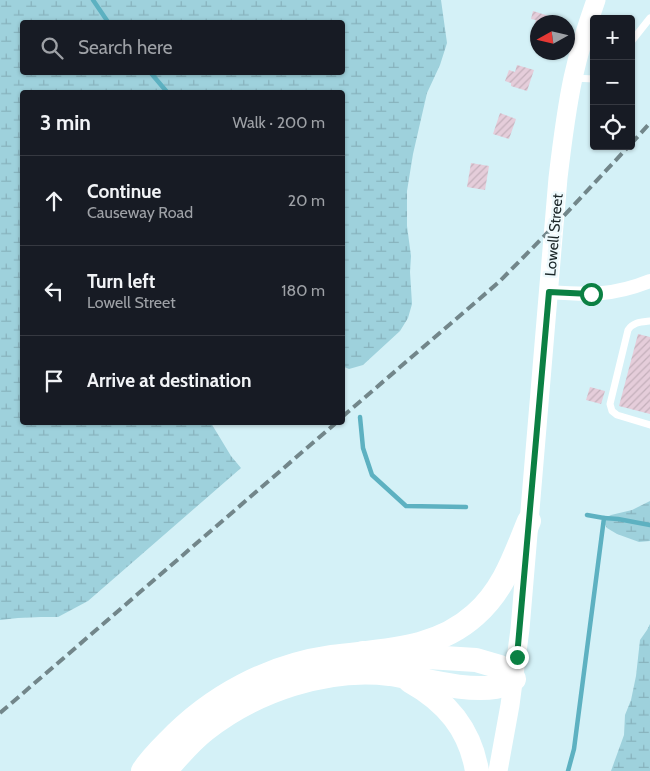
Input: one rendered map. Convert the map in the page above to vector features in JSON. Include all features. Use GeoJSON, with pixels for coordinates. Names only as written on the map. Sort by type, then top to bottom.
{"type":"FeatureCollection","features":[{"type":"Feature","properties":{"kind":"highway"},"geometry":{"type":"LineString","coordinates":[[143,771],[154,756],[176,733],[198,714],[223,696],[263,676],[288,666],[310,661],[422,644],[442,637],[464,624],[476,615],[489,601],[505,579],[529,521]]}},
{"type":"Feature","properties":{"kind":"highway"},"geometry":{"type":"LineString","coordinates":[[165,771],[183,750],[205,730],[227,715],[266,695],[301,682],[330,676],[370,673],[396,675],[479,688],[497,687],[514,679],[500,667],[476,660],[363,653]]}},
{"type":"Feature","properties":{"kind":"highway"},"geometry":{"type":"LineString","coordinates":[[396,675],[411,681],[432,694],[452,715],[469,741],[477,771]]}},
{"type":"Feature","properties":{"kind":"main road","name":"Lowell Street"},"geometry":{"type":"LineString","coordinates":[[498,771],[506,732],[519,638],[558,178],[564,130],[573,78],[596,0]]}},
{"type":"Feature","properties":{"kind":"street"},"geometry":{"type":"LineString","coordinates":[[549,292],[580,294],[613,293],[650,281]]}},
{"type":"Feature","properties":{"kind":"lane"},"geometry":{"type":"LineString","coordinates":[[635,37],[650,18]]}},
{"type":"Feature","properties":{"kind":"lane"},"geometry":{"type":"LineString","coordinates":[[573,78],[590,80]]}},
{"type":"Feature","properties":{"kind":"lane"},"geometry":{"type":"LineString","coordinates":[[650,321],[635,324],[628,330],[610,404],[612,411],[617,415],[650,425]]}},
{"type":"Feature","properties":{"kind":"green space"},"geometry":{"type":"Polygon","coordinates":[[[0,0],[441,0],[447,43],[440,65],[427,93],[413,154],[407,191],[407,226],[411,256],[412,304],[408,318],[400,331],[363,365],[349,369],[345,367],[345,90],[20,90],[20,425],[212,425],[231,456],[241,468],[88,601],[58,617],[0,620],[0,0]]]}},
{"type":"Feature","properties":{"kind":"green space"},"geometry":{"type":"Polygon","coordinates":[[[650,501],[650,541],[639,542],[617,534],[607,528],[604,523],[605,518],[611,515],[632,510],[650,501]]]}},
{"type":"Feature","properties":{"kind":"green space"},"geometry":{"type":"Polygon","coordinates":[[[650,624],[650,771],[611,771],[624,735],[625,715],[631,700],[636,676],[640,640],[650,624]]]}},
{"type":"Feature","properties":{"kind":"building"},"geometry":{"type":"Polygon","coordinates":[[[533,11],[546,15],[532,15],[533,11]]]}},
{"type":"Feature","properties":{"kind":"building"},"geometry":{"type":"Polygon","coordinates":[[[517,65],[534,70],[527,91],[511,86],[511,83],[505,81],[509,70],[515,72],[517,65]]]}},
{"type":"Feature","properties":{"kind":"building"},"geometry":{"type":"Polygon","coordinates":[[[500,113],[516,119],[509,139],[493,134],[500,113]]]}},
{"type":"Feature","properties":{"kind":"building"},"geometry":{"type":"Polygon","coordinates":[[[471,163],[489,166],[485,190],[467,187],[471,163]]]}},
{"type":"Feature","properties":{"kind":"building"},"geometry":{"type":"Polygon","coordinates":[[[638,334],[650,337],[650,414],[619,406],[638,334]]]}},
{"type":"Feature","properties":{"kind":"building"},"geometry":{"type":"Polygon","coordinates":[[[590,387],[605,391],[601,404],[586,400],[590,387]]]}},
{"type":"Feature","properties":{"kind":"waterway"},"geometry":{"type":"LineString","coordinates":[[93,0],[107,20]]}},
{"type":"Feature","properties":{"kind":"waterway"},"geometry":{"type":"LineString","coordinates":[[153,75],[165,90]]}},
{"type":"Feature","properties":{"kind":"waterway"},"geometry":{"type":"LineString","coordinates":[[360,417],[363,448],[372,475],[406,506],[466,507]]}},
{"type":"Feature","properties":{"kind":"waterway"},"geometry":{"type":"LineString","coordinates":[[568,771],[574,749],[604,518],[587,515]]}},
{"type":"Feature","properties":{"kind":"waterway"},"geometry":{"type":"LineString","coordinates":[[604,518],[650,525]]}},
{"type":"Feature","properties":{"kind":"railway"},"geometry":{"type":"LineString","coordinates":[[635,140],[650,123]]}},
{"type":"Feature","properties":{"kind":"railway"},"geometry":{"type":"LineString","coordinates":[[345,414],[499,282],[625,150]]}},
{"type":"Feature","properties":{"kind":"railway"},"geometry":{"type":"LineString","coordinates":[[0,713],[334,425]]}},
{"type":"Feature","properties":{"kind":"route"},"geometry":{"type":"LineString","coordinates":[[517,657],[549,292],[591,294]]}}]}
